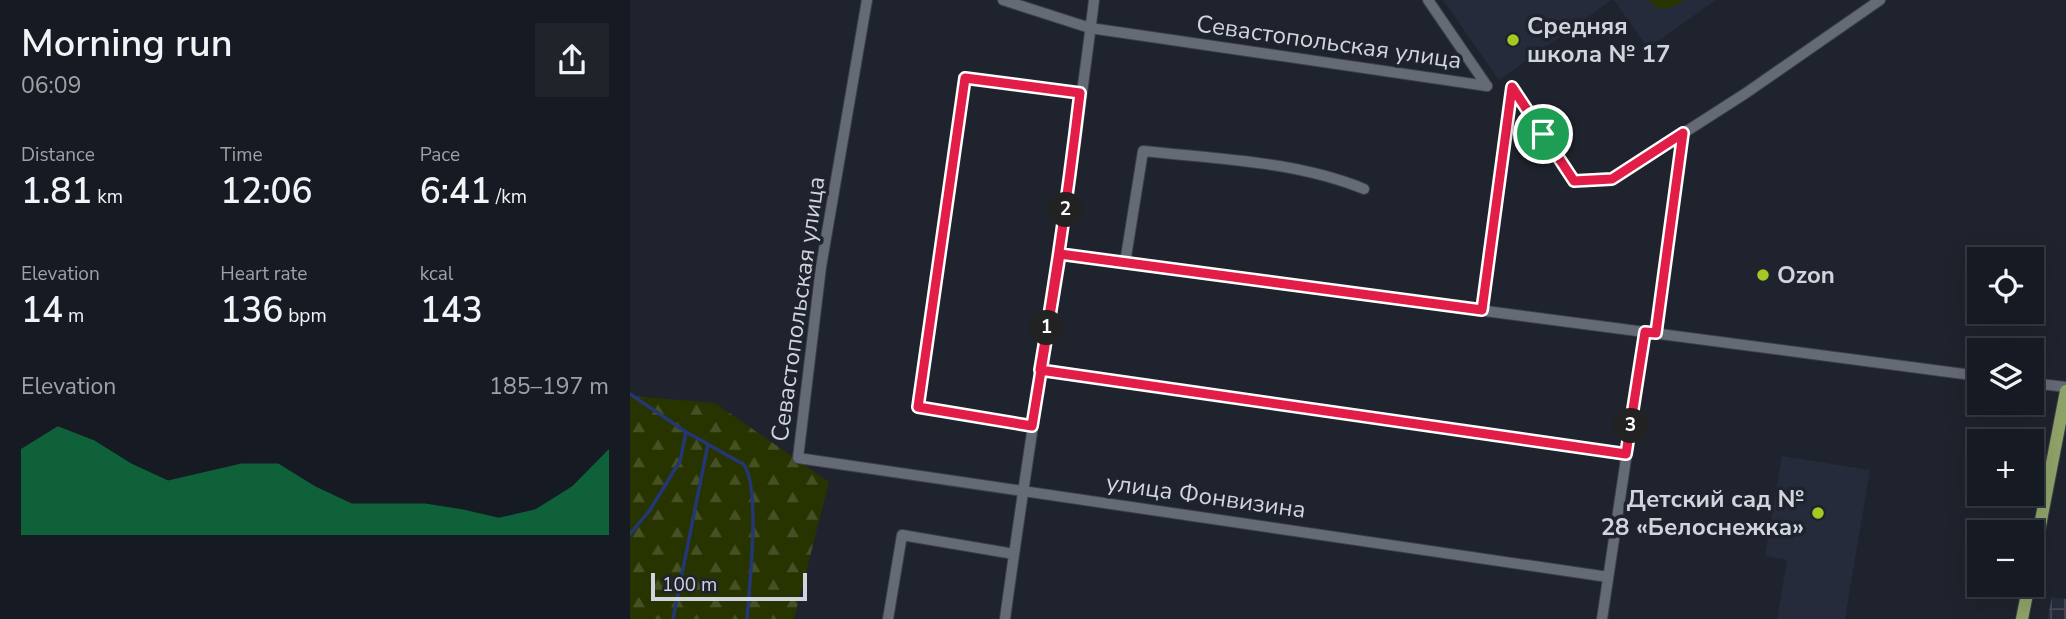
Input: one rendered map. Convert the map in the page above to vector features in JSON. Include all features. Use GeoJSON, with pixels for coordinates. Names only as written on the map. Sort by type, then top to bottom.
{"type":"FeatureCollection","features":[{"type":"Feature","properties":{"kind":"main road"},"geometry":{"type":"LineString","coordinates":[[2041,520],[2066,389]]}},
{"type":"Feature","properties":{"kind":"main road"},"geometry":{"type":"LineString","coordinates":[[2022,619],[2026,597]]}},
{"type":"Feature","properties":{"kind":"street","name":"Севастопольская улица"},"geometry":{"type":"LineString","coordinates":[[798,457],[821,267],[867,0]]}},
{"type":"Feature","properties":{"kind":"street","name":"Севастопольская улица"},"geometry":{"type":"LineString","coordinates":[[1003,0],[1090,28],[1487,86],[1428,0]]}},
{"type":"Feature","properties":{"kind":"street"},"geometry":{"type":"LineString","coordinates":[[1005,619],[1040,370],[1060,254],[1094,0]]}},
{"type":"Feature","properties":{"kind":"street"},"geometry":{"type":"LineString","coordinates":[[1482,310],[1512,87],[1574,181],[1612,179],[1880,0]]}},
{"type":"Feature","properties":{"kind":"street"},"geometry":{"type":"LineString","coordinates":[[1032,426],[918,407],[921,380],[965,78],[1080,93]]}},
{"type":"Feature","properties":{"kind":"street"},"geometry":{"type":"LineString","coordinates":[[1602,619],[1626,454],[1651,332],[1683,133]]}},
{"type":"Feature","properties":{"kind":"street"},"geometry":{"type":"LineString","coordinates":[[1125,263],[1143,152],[1256,164],[1336,178],[1364,189]]}},
{"type":"Feature","properties":{"kind":"street"},"geometry":{"type":"LineString","coordinates":[[1060,254],[1967,374]]}},
{"type":"Feature","properties":{"kind":"street"},"geometry":{"type":"LineString","coordinates":[[1040,370],[1626,454]]}},
{"type":"Feature","properties":{"kind":"street"},"geometry":{"type":"LineString","coordinates":[[2044,385],[2066,389]]}},
{"type":"Feature","properties":{"kind":"street","name":"улица Фонвизина"},"geometry":{"type":"LineString","coordinates":[[798,457],[1608,577]]}},
{"type":"Feature","properties":{"kind":"street"},"geometry":{"type":"LineString","coordinates":[[888,619],[902,535],[1014,554]]}},
{"type":"Feature","properties":{"kind":"shaded area","name":"Средняя школа № 17"},"geometry":{"type":"Polygon","coordinates":[[[1443,0],[1612,0],[1499,80],[1443,0]]]}},
{"type":"Feature","properties":{"kind":"shaded area","name":"Средняя школа № 17"},"geometry":{"type":"Polygon","coordinates":[[[1614,0],[1716,0],[1648,48],[1614,0]]]}},
{"type":"Feature","properties":{"kind":"shaded area","name":"Детский сад № 28 «Белоснежка»"},"geometry":{"type":"Polygon","coordinates":[[[1782,456],[1870,470],[1845,619],[1777,619],[1787,560],[1765,556],[1782,456]]]}},
{"type":"Feature","properties":{"kind":"shaded area"},"geometry":{"type":"Polygon","coordinates":[[[2052,597],[2066,599],[2066,619],[2047,619],[2052,597]]]}},
{"type":"Feature","properties":{"kind":"green space"},"geometry":{"type":"Polygon","coordinates":[[[1649,0],[1684,0],[1661,9],[1649,0]]]}},
{"type":"Feature","properties":{"kind":"green space"},"geometry":{"type":"Polygon","coordinates":[[[630,396],[715,403],[829,482],[794,619],[630,619],[630,396]]]}},
{"type":"Feature","properties":{"kind":"waterway"},"geometry":{"type":"LineString","coordinates":[[630,394],[686,432],[743,464]]}},
{"type":"Feature","properties":{"kind":"waterway"},"geometry":{"type":"LineString","coordinates":[[630,534],[650,510],[680,461],[686,432]]}},
{"type":"Feature","properties":{"kind":"waterway"},"geometry":{"type":"LineString","coordinates":[[673,619],[708,444]]}},
{"type":"Feature","properties":{"kind":"waterway"},"geometry":{"type":"LineString","coordinates":[[742,463],[752,491],[753,513],[747,619]]}},
{"type":"Feature","properties":{"kind":"place","name":"Средняя школа № 17"},"geometry":{"type":"Point","coordinates":[1513,40]}},
{"type":"Feature","properties":{"kind":"place","name":"Ozon"},"geometry":{"type":"Point","coordinates":[1763,275]}},
{"type":"Feature","properties":{"kind":"place","name":"Детский сад № 28 «Белоснежка»"},"geometry":{"type":"Point","coordinates":[1818,513]}},
{"type":"Feature","properties":{"kind":"route"},"geometry":{"type":"LineString","coordinates":[[1543,134],[1512,87],[1482,310],[1060,254],[1040,370],[1032,426],[918,407],[965,78],[1080,93],[1060,254],[1050,312],[1040,370],[1626,454],[1645,332],[1656,333],[1683,133],[1612,179],[1574,181],[1543,134]]}}]}
